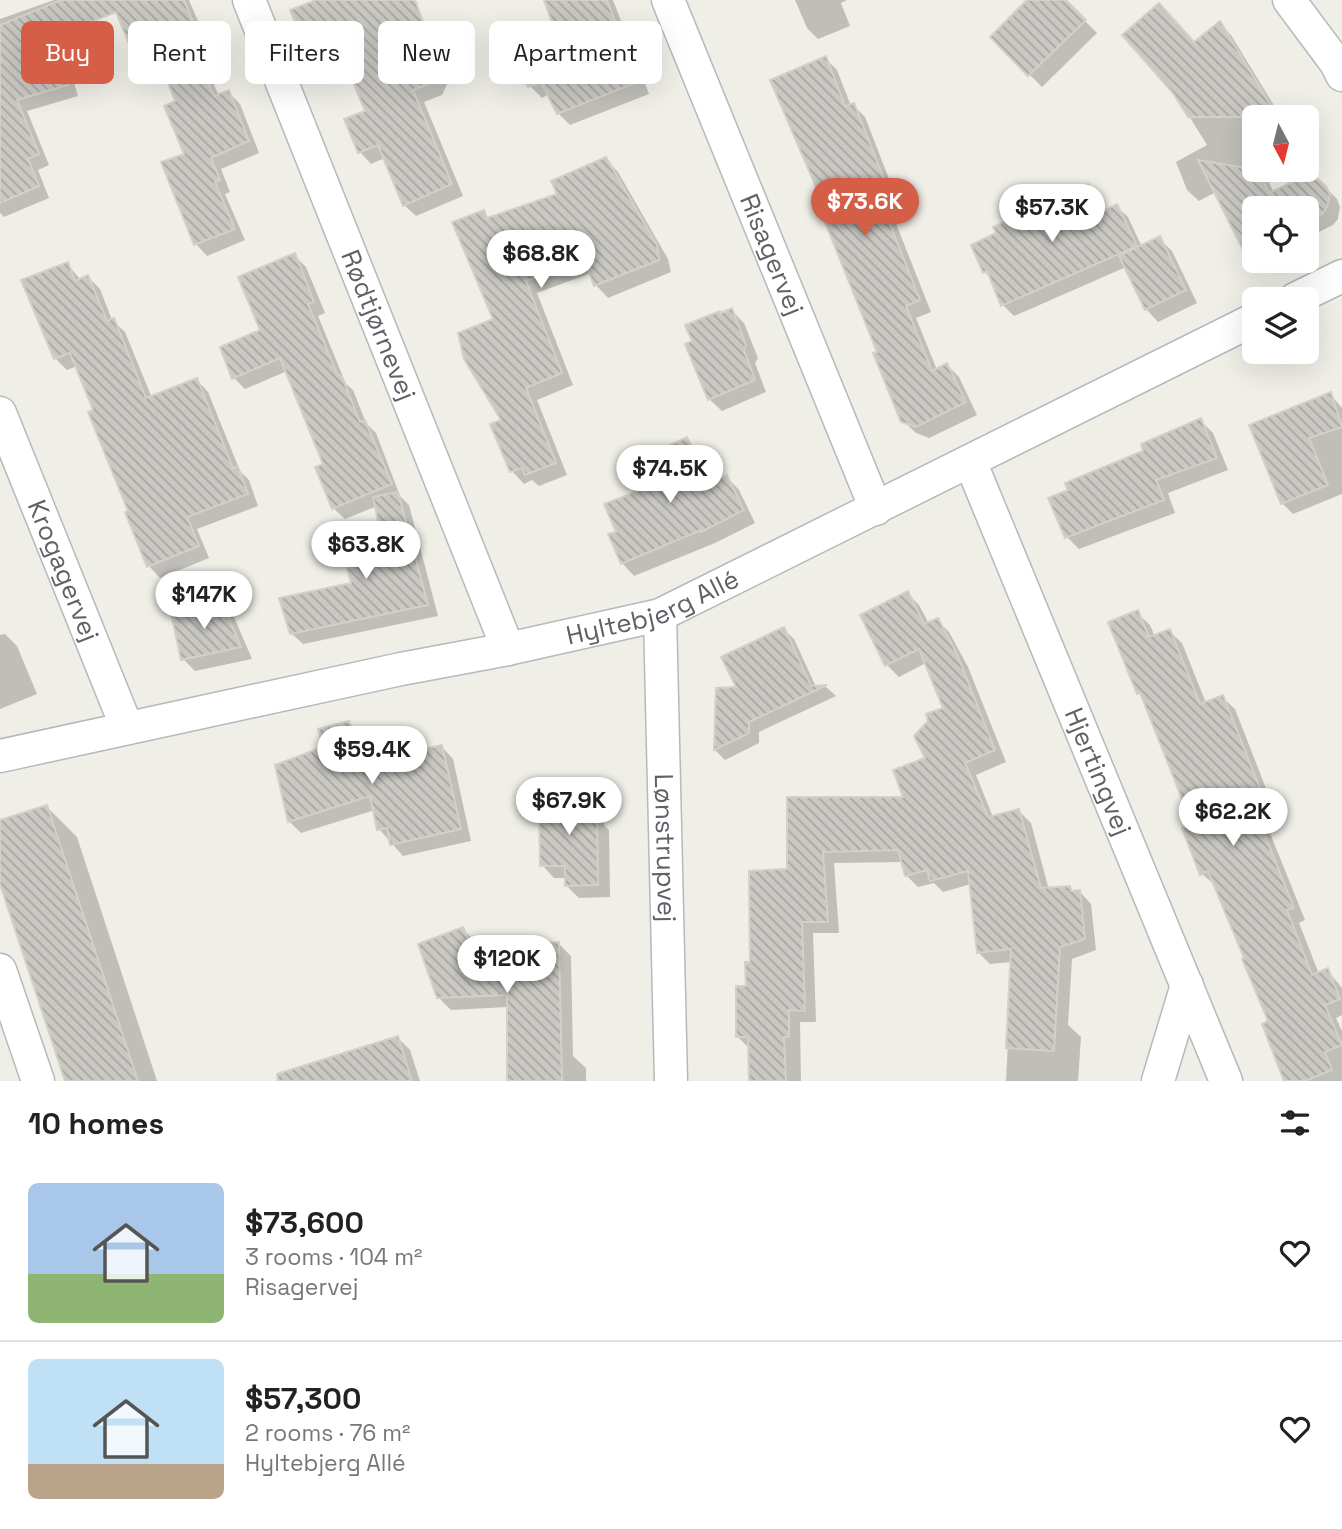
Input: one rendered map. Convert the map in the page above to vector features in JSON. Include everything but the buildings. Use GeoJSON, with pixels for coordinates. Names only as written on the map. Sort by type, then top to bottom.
{"type":"FeatureCollection","features":[{"type":"Feature","properties":{"kind":"street","name":"Rødtjørnevej"},"geometry":{"type":"LineString","coordinates":[[249,0],[508,649]]}},
{"type":"Feature","properties":{"kind":"street","name":"Risagervej"},"geometry":{"type":"LineString","coordinates":[[668,0],[876,509]]}},
{"type":"Feature","properties":{"kind":"street"},"geometry":{"type":"LineString","coordinates":[[1289,0],[1342,75]]}},
{"type":"Feature","properties":{"kind":"street"},"geometry":{"type":"LineString","coordinates":[[1319,287],[1342,276]]}},
{"type":"Feature","properties":{"kind":"street","name":"Hyltebjerg Allé"},"geometry":{"type":"LineString","coordinates":[[0,756],[660,615],[1242,325]]}},
{"type":"Feature","properties":{"kind":"street","name":"Krogagervej"},"geometry":{"type":"LineString","coordinates":[[0,413],[127,728]]}},
{"type":"Feature","properties":{"kind":"street","name":"Hjertingvej"},"geometry":{"type":"LineString","coordinates":[[970,461],[1226,1081]]}},
{"type":"Feature","properties":{"kind":"street","name":"Lønstrupvej"},"geometry":{"type":"LineString","coordinates":[[660,615],[671,1081]]}},
{"type":"Feature","properties":{"kind":"street"},"geometry":{"type":"LineString","coordinates":[[0,970],[38,1081]]}},
{"type":"Feature","properties":{"kind":"street"},"geometry":{"type":"LineString","coordinates":[[1158,1081],[1187,985]]}}]}
